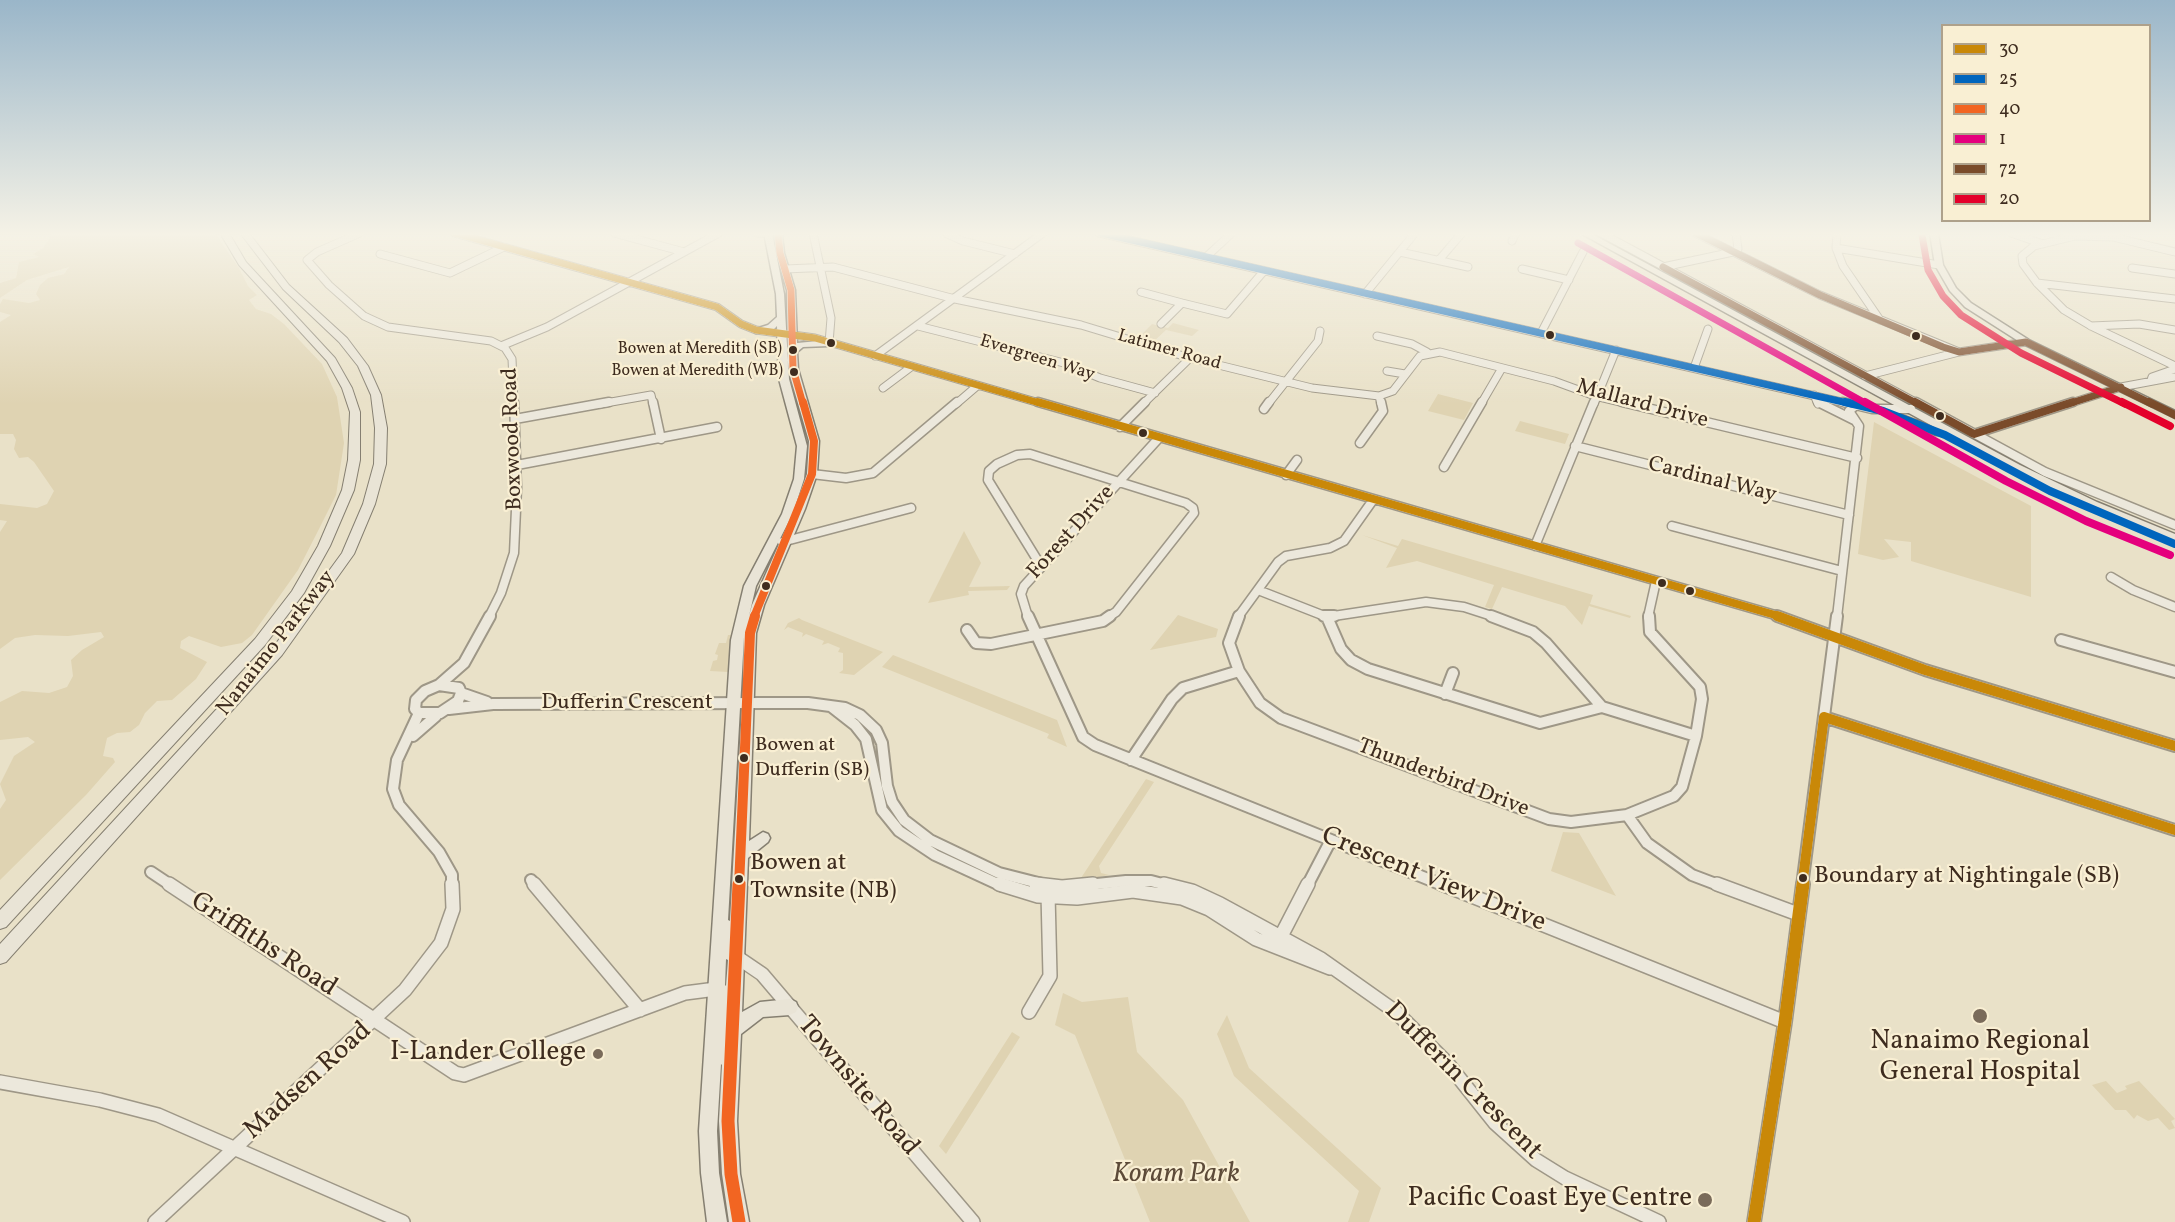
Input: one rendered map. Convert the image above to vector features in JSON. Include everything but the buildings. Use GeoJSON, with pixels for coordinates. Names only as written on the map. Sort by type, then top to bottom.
{"type":"FeatureCollection","features":[{"type":"Feature","properties":{"kind":"highway","name":"Nanaimo Parkway"},"geometry":{"type":"LineString","coordinates":[[0,922],[217,692],[264,637],[297,593],[324,546],[348,490],[354,460],[355,412],[347,388],[331,360],[265,290]]}},
{"type":"Feature","properties":{"kind":"highway","name":"Nanaimo Parkway"},"geometry":{"type":"LineString","coordinates":[[0,956],[276,652],[348,554],[369,504],[380,464],[381,428],[376,395],[363,366],[343,340],[289,290]]}},
{"type":"Feature","properties":{"kind":"main road"},"geometry":{"type":"LineString","coordinates":[[740,1222],[729,1147],[741,855],[763,838],[751,835],[743,827],[740,622],[750,586],[800,509],[812,474],[814,441],[794,369],[793,351],[782,316],[779,290]]}},
{"type":"Feature","properties":{"kind":"main road"},"geometry":{"type":"LineString","coordinates":[[778,543],[799,479],[802,446],[784,379],[791,290]]}},
{"type":"Feature","properties":{"kind":"main road"},"geometry":{"type":"LineString","coordinates":[[1687,290],[1906,410],[2054,485],[2175,541]]}},
{"type":"Feature","properties":{"kind":"main road"},"geometry":{"type":"LineString","coordinates":[[1954,290],[1968,305],[2026,342],[2175,415]]}},
{"type":"Feature","properties":{"kind":"main road"},"geometry":{"type":"LineString","coordinates":[[756,330],[771,327],[782,316]]}},
{"type":"Feature","properties":{"kind":"main road"},"geometry":{"type":"LineString","coordinates":[[793,351],[801,344],[829,343]]}},
{"type":"Feature","properties":{"kind":"main road"},"geometry":{"type":"LineString","coordinates":[[1906,410],[1945,435],[2050,491],[2134,528],[2175,541]]}},
{"type":"Feature","properties":{"kind":"main road"},"geometry":{"type":"LineString","coordinates":[[1883,411],[1945,435]]}},
{"type":"Feature","properties":{"kind":"main road"},"geometry":{"type":"LineString","coordinates":[[717,1222],[708,1144],[722,887],[741,703]]}},
{"type":"Feature","properties":{"kind":"main road"},"geometry":{"type":"LineString","coordinates":[[722,887],[729,914],[727,945],[729,952],[736,957]]}},
{"type":"Feature","properties":{"kind":"main road"},"geometry":{"type":"LineString","coordinates":[[716,989],[723,992],[726,1001],[724,1043],[731,1068]]}},
{"type":"Feature","properties":{"kind":"main road"},"geometry":{"type":"LineString","coordinates":[[733,1030],[745,1018],[760,1010],[790,1007]]}},
{"type":"Feature","properties":{"kind":"street","name":"Boxwood Road"},"geometry":{"type":"LineString","coordinates":[[335,290],[364,315],[399,330],[480,338],[501,346],[512,359],[517,465],[516,532],[510,568],[495,607],[464,663],[458,701],[445,711]]}},
{"type":"Feature","properties":{"kind":"street"},"geometry":{"type":"LineString","coordinates":[[501,346],[547,327],[614,290]]}},
{"type":"Feature","properties":{"kind":"street"},"geometry":{"type":"LineString","coordinates":[[657,290],[717,307],[741,324],[756,330],[829,343],[1781,617],[1925,670],[2175,746]]}},
{"type":"Feature","properties":{"kind":"street"},"geometry":{"type":"LineString","coordinates":[[826,290],[831,318],[829,343]]}},
{"type":"Feature","properties":{"kind":"street","name":"Latimer Road"},"geometry":{"type":"LineString","coordinates":[[921,290],[1081,325],[1190,358],[1286,382],[1312,388],[1378,396]]}},
{"type":"Feature","properties":{"kind":"street"},"geometry":{"type":"LineString","coordinates":[[875,356],[967,290]]}},
{"type":"Feature","properties":{"kind":"street"},"geometry":{"type":"LineString","coordinates":[[1141,292],[1227,314],[1248,290]]}},
{"type":"Feature","properties":{"kind":"street"},"geometry":{"type":"LineString","coordinates":[[1348,290],[1883,411],[1906,410]]}},
{"type":"Feature","properties":{"kind":"street"},"geometry":{"type":"LineString","coordinates":[[1365,294],[1368,290]]}},
{"type":"Feature","properties":{"kind":"street"},"geometry":{"type":"LineString","coordinates":[[1541,333],[1563,290]]}},
{"type":"Feature","properties":{"kind":"street"},"geometry":{"type":"LineString","coordinates":[[1706,290],[2045,472],[2175,525]]}},
{"type":"Feature","properties":{"kind":"street"},"geometry":{"type":"LineString","coordinates":[[1810,290],[1959,352]]}},
{"type":"Feature","properties":{"kind":"street"},"geometry":{"type":"LineString","coordinates":[[1859,290],[1880,320]]}},
{"type":"Feature","properties":{"kind":"street"},"geometry":{"type":"LineString","coordinates":[[2044,290],[2064,310],[2175,368]]}},
{"type":"Feature","properties":{"kind":"street"},"geometry":{"type":"LineString","coordinates":[[2108,290],[2175,299]]}},
{"type":"Feature","properties":{"kind":"street"},"geometry":{"type":"LineString","coordinates":[[1161,324],[1182,303]]}},
{"type":"Feature","properties":{"kind":"street"},"geometry":{"type":"LineString","coordinates":[[2091,326],[2139,324],[2175,330]]}},
{"type":"Feature","properties":{"kind":"street","name":"Evergreen Way"},"geometry":{"type":"LineString","coordinates":[[918,326],[1064,363],[1100,378],[1155,393]]}},
{"type":"Feature","properties":{"kind":"street"},"geometry":{"type":"LineString","coordinates":[[1694,368],[1708,329]]}},
{"type":"Feature","properties":{"kind":"street"},"geometry":{"type":"LineString","coordinates":[[1264,409],[1318,341],[1320,331]]}},
{"type":"Feature","properties":{"kind":"street","name":"Mallard Drive"},"geometry":{"type":"LineString","coordinates":[[1377,336],[1412,344],[1427,352],[1440,352],[1554,381],[1595,396],[1857,458]]}},
{"type":"Feature","properties":{"kind":"street"},"geometry":{"type":"LineString","coordinates":[[1866,376],[1959,352],[2026,342]]}},
{"type":"Feature","properties":{"kind":"street"},"geometry":{"type":"LineString","coordinates":[[1535,546],[1595,396],[1616,350]]}},
{"type":"Feature","properties":{"kind":"street"},"geometry":{"type":"LineString","coordinates":[[1360,443],[1383,411],[1378,396],[1393,391],[1420,356],[1427,352]]}},
{"type":"Feature","properties":{"kind":"street"},"geometry":{"type":"LineString","coordinates":[[1120,427],[1190,358]]}},
{"type":"Feature","properties":{"kind":"street"},"geometry":{"type":"LineString","coordinates":[[884,388],[911,367]]}},
{"type":"Feature","properties":{"kind":"street"},"geometry":{"type":"LineString","coordinates":[[1444,467],[1502,368]]}},
{"type":"Feature","properties":{"kind":"street"},"geometry":{"type":"LineString","coordinates":[[2151,381],[2152,377],[2175,368]]}},
{"type":"Feature","properties":{"kind":"street"},"geometry":{"type":"LineString","coordinates":[[1388,371],[1405,374]]}},
{"type":"Feature","properties":{"kind":"street"},"geometry":{"type":"LineString","coordinates":[[1974,434],[2121,387],[2175,377]]}},
{"type":"Feature","properties":{"kind":"street"},"geometry":{"type":"LineString","coordinates":[[812,474],[846,478],[873,473],[977,387]]}},
{"type":"Feature","properties":{"kind":"street"},"geometry":{"type":"LineString","coordinates":[[515,419],[651,395],[661,439]]}},
{"type":"Feature","properties":{"kind":"street"},"geometry":{"type":"LineString","coordinates":[[1814,395],[1819,405],[1856,421]]}},
{"type":"Feature","properties":{"kind":"street"},"geometry":{"type":"LineString","coordinates":[[1754,1222],[1785,1022],[1857,458],[1859,429],[1850,411],[1856,405]]}},
{"type":"Feature","properties":{"kind":"street"},"geometry":{"type":"LineString","coordinates":[[517,465],[717,427]]}},
{"type":"Feature","properties":{"kind":"street","name":"Forest Drive"},"geometry":{"type":"LineString","coordinates":[[1083,737],[1036,636],[1023,606],[1021,594],[1024,586],[1041,566],[1158,439]]}},
{"type":"Feature","properties":{"kind":"street","name":"Cardinal Way"},"geometry":{"type":"LineString","coordinates":[[1575,446],[1849,515]]}},
{"type":"Feature","properties":{"kind":"street"},"geometry":{"type":"LineString","coordinates":[[967,630],[976,643],[991,644],[1103,621],[1116,612],[1194,513],[1193,508],[1186,503],[1030,454],[1017,455],[989,471],[988,480],[1041,566]]}},
{"type":"Feature","properties":{"kind":"street"},"geometry":{"type":"LineString","coordinates":[[1286,475],[1297,460]]}},
{"type":"Feature","properties":{"kind":"street","name":"Thunderbird Drive"},"geometry":{"type":"LineString","coordinates":[[1373,500],[1344,541],[1330,548],[1286,556],[1278,562],[1235,622],[1229,643],[1239,671],[1260,703],[1281,718],[1549,819],[1571,822],[1627,815],[1674,796],[1682,787],[1696,736],[1702,699],[1700,687],[1650,632],[1648,619],[1656,581]]}},
{"type":"Feature","properties":{"kind":"street"},"geometry":{"type":"LineString","coordinates":[[778,543],[911,508]]}},
{"type":"Feature","properties":{"kind":"street"},"geometry":{"type":"LineString","coordinates":[[1672,526],[1842,571]]}},
{"type":"Feature","properties":{"kind":"street"},"geometry":{"type":"LineString","coordinates":[[2111,577],[2133,590],[2175,607]]}},
{"type":"Feature","properties":{"kind":"street"},"geometry":{"type":"LineString","coordinates":[[1258,590],[1328,617],[1426,602],[1446,603],[1475,611],[1533,632],[1602,707],[1696,736]]}},
{"type":"Feature","properties":{"kind":"street"},"geometry":{"type":"LineString","coordinates":[[1328,617],[1341,649],[1351,660],[1368,669],[1444,694],[1540,723],[1602,707]]}},
{"type":"Feature","properties":{"kind":"street"},"geometry":{"type":"LineString","coordinates":[[2061,640],[2175,672]]}},
{"type":"Feature","properties":{"kind":"street","name":"Boxwood Road"},"geometry":{"type":"LineString","coordinates":[[419,713],[415,710],[416,700],[424,691],[439,685],[464,663]]}},
{"type":"Feature","properties":{"kind":"street"},"geometry":{"type":"LineString","coordinates":[[1131,760],[1172,699],[1183,688],[1239,671]]}},
{"type":"Feature","properties":{"kind":"street"},"geometry":{"type":"LineString","coordinates":[[1444,694],[1453,673]]}},
{"type":"Feature","properties":{"kind":"street","name":"Dufferin Crescent"},"geometry":{"type":"LineString","coordinates":[[439,685],[459,690],[492,704]]}},
{"type":"Feature","properties":{"kind":"street","name":"Dufferin Crescent"},"geometry":{"type":"LineString","coordinates":[[419,713],[492,704],[808,703],[832,707],[855,725],[866,739],[872,759],[874,786],[882,810],[904,835],[935,855],[1020,892],[1048,892],[1077,898],[1133,891],[1163,893],[1209,909],[1256,939],[1278,943],[1332,969],[1371,993],[1418,1032],[1448,1064],[1495,1123],[1519,1147],[1565,1178],[1659,1222]]}},
{"type":"Feature","properties":{"kind":"street"},"geometry":{"type":"LineString","coordinates":[[408,739],[445,711]]}},
{"type":"Feature","properties":{"kind":"street"},"geometry":{"type":"LineString","coordinates":[[375,1018],[405,990],[431,959],[445,935],[453,909],[454,889],[450,870],[439,852],[404,812],[394,792],[394,768],[419,713]]}},
{"type":"Feature","properties":{"kind":"street"},"geometry":{"type":"LineString","coordinates":[[1824,717],[2175,830]]}},
{"type":"Feature","properties":{"kind":"street","name":"Crescent View Drive"},"geometry":{"type":"LineString","coordinates":[[1083,737],[1095,746],[1785,1022]]}},
{"type":"Feature","properties":{"kind":"street"},"geometry":{"type":"LineString","coordinates":[[1627,815],[1647,843],[1692,875],[1798,914]]}},
{"type":"Feature","properties":{"kind":"street"},"geometry":{"type":"LineString","coordinates":[[1278,943],[1331,840]]}},
{"type":"Feature","properties":{"kind":"street","name":"Griffiths Road"},"geometry":{"type":"LineString","coordinates":[[151,872],[375,1018]]}},
{"type":"Feature","properties":{"kind":"street"},"geometry":{"type":"LineString","coordinates":[[531,880],[640,1010]]}},
{"type":"Feature","properties":{"kind":"street"},"geometry":{"type":"LineString","coordinates":[[1029,1012],[1050,976],[1048,892]]}},
{"type":"Feature","properties":{"kind":"street","name":"Townsite Road"},"geometry":{"type":"LineString","coordinates":[[736,957],[757,969],[973,1222]]}},
{"type":"Feature","properties":{"kind":"street","name":"Madsen Road"},"geometry":{"type":"LineString","coordinates":[[155,1222],[375,1018],[455,1073],[464,1075],[685,993],[716,989]]}},
{"type":"Feature","properties":{"kind":"street"},"geometry":{"type":"LineString","coordinates":[[0,1082],[142,1110],[236,1147],[403,1222]]}},
{"type":"Feature","properties":{"kind":"green space"},"geometry":{"type":"Polygon","coordinates":[[[0,290],[12,290],[0,298],[0,290]]]}},
{"type":"Feature","properties":{"kind":"green space"},"geometry":{"type":"Polygon","coordinates":[[[38,290],[252,290],[257,295],[249,300],[256,309],[271,314],[284,324],[322,364],[337,397],[344,443],[336,495],[298,570],[252,635],[242,643],[221,647],[189,636],[181,641],[180,648],[207,662],[196,679],[172,700],[157,701],[145,713],[139,725],[130,732],[117,733],[107,738],[103,756],[113,758],[115,762],[86,795],[0,880],[0,809],[6,800],[0,784],[14,756],[35,742],[28,737],[0,740],[0,702],[22,691],[49,693],[67,687],[73,676],[71,660],[82,650],[104,637],[101,632],[68,636],[35,635],[15,638],[0,649],[0,532],[7,521],[0,520],[0,504],[37,508],[47,504],[54,491],[34,462],[28,457],[19,458],[14,449],[16,440],[13,434],[0,434],[0,322],[11,315],[0,312],[0,304],[3,299],[29,303],[40,300],[36,294],[38,290]]]}},
{"type":"Feature","properties":{"kind":"green space"},"geometry":{"type":"Polygon","coordinates":[[[1173,323],[1199,330],[1192,336],[1166,330],[1152,343],[1137,339],[1152,324],[1168,328],[1173,323]]]}},
{"type":"Feature","properties":{"kind":"green space"},"geometry":{"type":"Polygon","coordinates":[[[1438,394],[1473,403],[1464,420],[1428,411],[1438,394]]]}},
{"type":"Feature","properties":{"kind":"green space"},"geometry":{"type":"Polygon","coordinates":[[[1520,421],[1569,434],[1565,444],[1515,431],[1520,421]]]}},
{"type":"Feature","properties":{"kind":"green space"},"geometry":{"type":"Polygon","coordinates":[[[1874,422],[2031,506],[2031,597],[1911,561],[1911,542],[1884,539],[1899,557],[1883,560],[1858,554],[1874,422]]]}},
{"type":"Feature","properties":{"kind":"green space"},"geometry":{"type":"Polygon","coordinates":[[[964,531],[981,563],[969,587],[1010,586],[1007,590],[968,591],[969,595],[928,603],[964,531]]]}},
{"type":"Feature","properties":{"kind":"green space"},"geometry":{"type":"Polygon","coordinates":[[[1362,535],[1398,546],[1402,539],[1593,595],[1590,604],[1631,616],[1630,618],[1589,606],[1582,625],[1565,606],[1502,587],[1492,609],[1485,607],[1494,585],[1417,561],[1386,568],[1397,548],[1362,535]]]}},
{"type":"Feature","properties":{"kind":"green space"},"geometry":{"type":"Polygon","coordinates":[[[1178,615],[1218,629],[1216,637],[1150,650],[1178,615]]]}},
{"type":"Feature","properties":{"kind":"green space"},"geometry":{"type":"Polygon","coordinates":[[[799,618],[883,652],[854,675],[839,673],[843,670],[843,653],[838,652],[840,648],[828,643],[822,645],[824,641],[806,634],[802,637],[803,633],[788,627],[784,630],[788,623],[799,618]]]}},
{"type":"Feature","properties":{"kind":"green space"},"geometry":{"type":"Polygon","coordinates":[[[728,635],[731,635],[728,672],[710,671],[713,661],[717,660],[718,655],[715,654],[719,643],[726,643],[728,635]]]}},
{"type":"Feature","properties":{"kind":"green space"},"geometry":{"type":"Polygon","coordinates":[[[893,655],[1057,720],[1067,747],[1047,738],[1049,734],[882,667],[893,655]]]}},
{"type":"Feature","properties":{"kind":"green space"},"geometry":{"type":"Polygon","coordinates":[[[1146,779],[1154,782],[1099,866],[1101,873],[1109,875],[1079,881],[1146,779]]]}},
{"type":"Feature","properties":{"kind":"green space"},"geometry":{"type":"Polygon","coordinates":[[[1563,832],[1579,833],[1616,896],[1551,871],[1563,832]]]}},
{"type":"Feature","properties":{"kind":"green space","name":"Koram Park"},"geometry":{"type":"Polygon","coordinates":[[[1063,993],[1082,1002],[1128,997],[1137,1052],[1183,1100],[1250,1222],[1150,1222],[1075,1035],[1055,1025],[1063,993]]]}},
{"type":"Feature","properties":{"kind":"green space"},"geometry":{"type":"Polygon","coordinates":[[[1227,1015],[1249,1068],[1381,1188],[1369,1222],[1348,1222],[1359,1191],[1234,1076],[1217,1034],[1227,1015]]]}},
{"type":"Feature","properties":{"kind":"green space"},"geometry":{"type":"Polygon","coordinates":[[[1012,1032],[1020,1037],[946,1154],[939,1146],[1012,1032]]]}},
{"type":"Feature","properties":{"kind":"green space"},"geometry":{"type":"Polygon","coordinates":[[[2106,1081],[2117,1093],[2127,1089],[2125,1086],[2139,1081],[2175,1119],[2171,1121],[2175,1128],[2169,1130],[2158,1118],[2148,1121],[2137,1115],[2134,1119],[2126,1110],[2115,1110],[2092,1085],[2106,1081]]]}},
{"type":"Feature","properties":{"kind":"transit line","name":"30"},"geometry":{"type":"LineString","coordinates":[[657,290],[717,307],[741,324],[756,330],[815,338],[1781,617],[1925,670],[2175,746]]}},
{"type":"Feature","properties":{"kind":"transit line","name":"40"},"geometry":{"type":"LineString","coordinates":[[739,1222],[731,1174],[728,1121],[750,633],[758,605],[800,509],[812,474],[814,441],[793,369],[791,290]]}},
{"type":"Feature","properties":{"kind":"transit line","name":"25"},"geometry":{"type":"LineString","coordinates":[[1352,290],[1883,411],[1945,435],[2050,491],[2175,544]]}},
{"type":"Feature","properties":{"kind":"transit line","name":"1"},"geometry":{"type":"LineString","coordinates":[[1663,290],[2006,481],[2086,521],[2170,555]]}},
{"type":"Feature","properties":{"kind":"transit line","name":"72"},"geometry":{"type":"LineString","coordinates":[[1706,290],[1974,434],[2121,387]]}},
{"type":"Feature","properties":{"kind":"transit line","name":"72"},"geometry":{"type":"LineString","coordinates":[[1810,290],[1959,352],[2026,342],[2175,415]]}},
{"type":"Feature","properties":{"kind":"transit line","name":"20"},"geometry":{"type":"LineString","coordinates":[[1940,290],[1961,315],[2021,353],[2170,426]]}},
{"type":"Feature","properties":{"kind":"transit line","name":"30"},"geometry":{"type":"LineString","coordinates":[[1824,717],[2175,830]]}},
{"type":"Feature","properties":{"kind":"transit line","name":"30"},"geometry":{"type":"LineString","coordinates":[[1754,1222],[1785,1022],[1824,717]]}},
{"type":"Feature","properties":{"kind":"place","name":"Bowen at Meredith (SB)"},"geometry":{"type":"Point","coordinates":[793,350]}},
{"type":"Feature","properties":{"kind":"place","name":"Bowen at Meredith (WB)"},"geometry":{"type":"Point","coordinates":[794,372]}},
{"type":"Feature","properties":{"kind":"place","name":"Bowen at Dufferin (SB)"},"geometry":{"type":"Point","coordinates":[744,758]}},
{"type":"Feature","properties":{"kind":"place","name":"Boundary at Nightingale (SB)"},"geometry":{"type":"Point","coordinates":[1803,878]}},
{"type":"Feature","properties":{"kind":"place","name":"Bowen at Townsite (NB)"},"geometry":{"type":"Point","coordinates":[739,879]}},
{"type":"Feature","properties":{"kind":"place","name":"Nanaimo Regional General Hospital"},"geometry":{"type":"Point","coordinates":[1980,1016]}},
{"type":"Feature","properties":{"kind":"place","name":"I-Lander College"},"geometry":{"type":"Point","coordinates":[598,1054]}},
{"type":"Feature","properties":{"kind":"place","name":"Pacific Coast Eye Centre"},"geometry":{"type":"Point","coordinates":[1705,1200]}}]}
